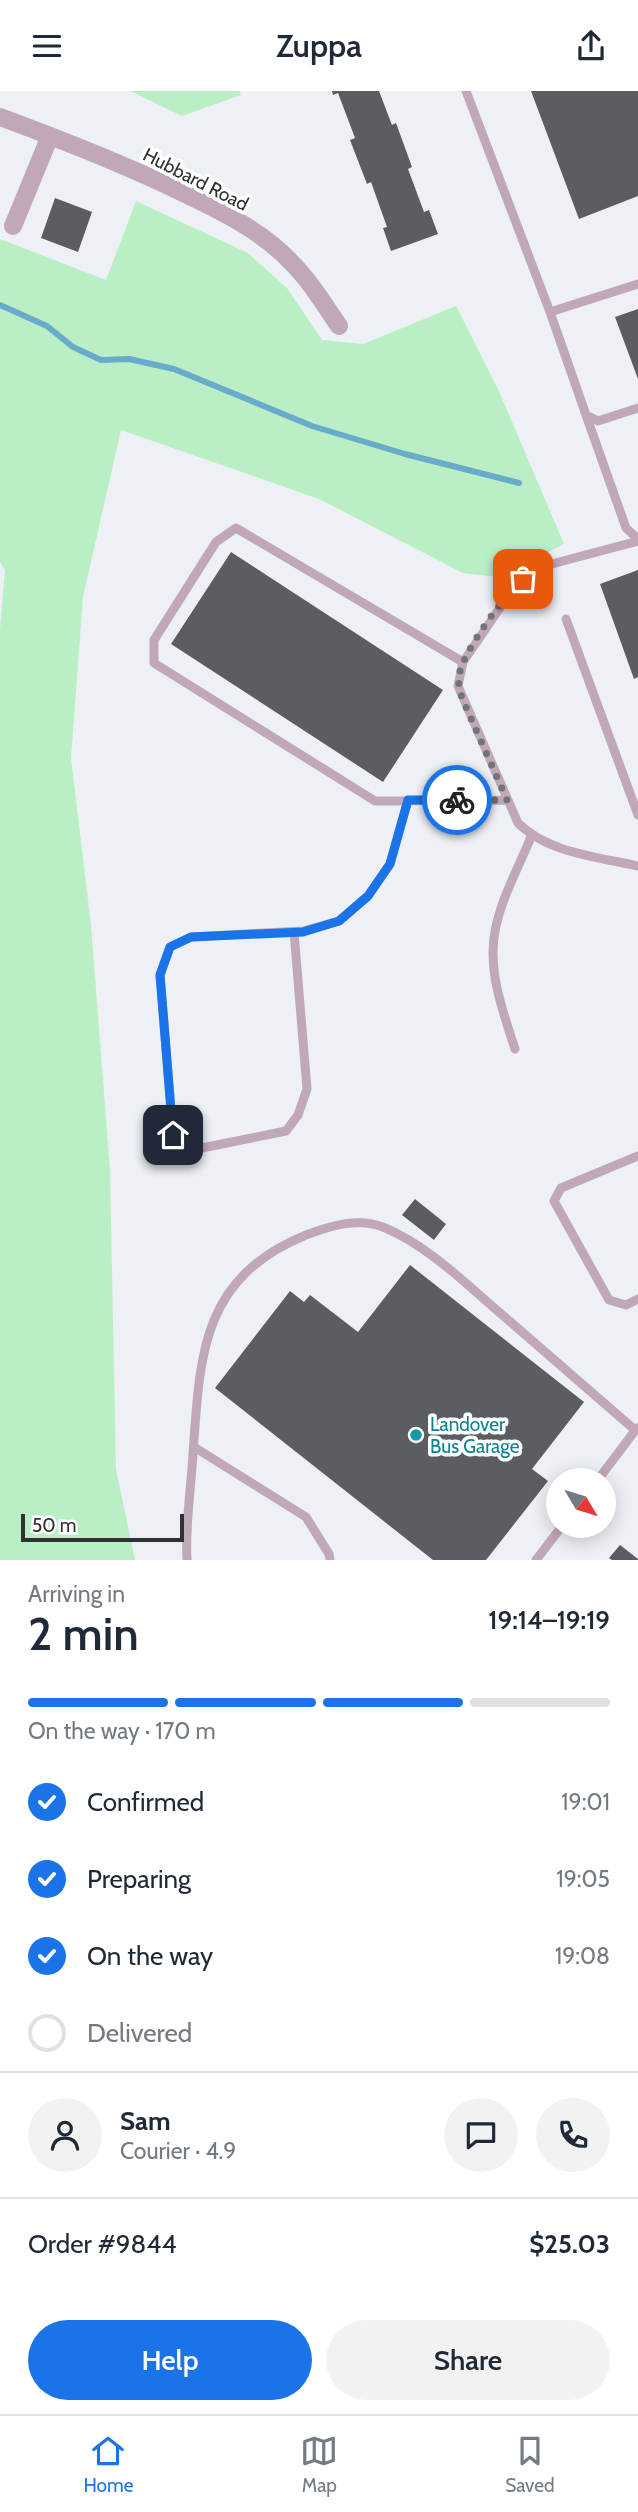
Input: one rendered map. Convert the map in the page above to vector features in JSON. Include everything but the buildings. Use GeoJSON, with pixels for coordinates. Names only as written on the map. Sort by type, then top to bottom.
{"type":"FeatureCollection","features":[{"type":"Feature","properties":{"kind":"street","name":"Hubbard Road"},"geometry":{"type":"LineString","coordinates":[[0,117],[158,181],[216,209],[256,233],[290,261],[312,286],[339,326]]}},
{"type":"Feature","properties":{"kind":"street"},"geometry":{"type":"LineString","coordinates":[[13,226],[50,136]]}},
{"type":"Feature","properties":{"kind":"lane"},"geometry":{"type":"LineString","coordinates":[[466,91],[550,312],[626,528],[638,540],[544,566],[513,587],[463,662],[458,686],[518,823],[531,837],[555,846],[638,866]]}},
{"type":"Feature","properties":{"kind":"lane"},"geometry":{"type":"LineString","coordinates":[[550,312],[638,284]]}},
{"type":"Feature","properties":{"kind":"lane"},"geometry":{"type":"LineString","coordinates":[[586,415],[598,421],[638,408]]}},
{"type":"Feature","properties":{"kind":"lane"},"geometry":{"type":"LineString","coordinates":[[463,662],[236,528],[216,542],[154,640],[154,663],[375,801],[507,800]]}},
{"type":"Feature","properties":{"kind":"lane"},"geometry":{"type":"LineString","coordinates":[[566,619],[638,815]]}},
{"type":"Feature","properties":{"kind":"lane"},"geometry":{"type":"LineString","coordinates":[[294,932],[307,1089],[298,1115],[286,1131],[197,1149],[173,1135],[160,975],[170,947],[191,937],[294,932],[303,932],[339,921],[368,896],[390,864],[408,800]]}},
{"type":"Feature","properties":{"kind":"lane"},"geometry":{"type":"LineString","coordinates":[[515,1049],[497,993],[493,940],[499,917],[531,837]]}},
{"type":"Feature","properties":{"kind":"lane"},"geometry":{"type":"LineString","coordinates":[[638,1156],[561,1188],[554,1201],[609,1300],[626,1305],[638,1299]]}},
{"type":"Feature","properties":{"kind":"lane"},"geometry":{"type":"LineString","coordinates":[[187,1560],[200,1369],[219,1306],[234,1284],[258,1262],[287,1243],[328,1227],[359,1223],[382,1227],[409,1241],[445,1266],[637,1428],[607,1468]]}},
{"type":"Feature","properties":{"kind":"lane"},"geometry":{"type":"LineString","coordinates":[[194,1447],[306,1517],[330,1560]]}},
{"type":"Feature","properties":{"kind":"lane"},"geometry":{"type":"LineString","coordinates":[[536,1560],[553,1538]]}},
{"type":"Feature","properties":{"kind":"green space"},"geometry":{"type":"Polygon","coordinates":[[[130,91],[239,91],[241,95],[182,116],[130,91]]]}},
{"type":"Feature","properties":{"kind":"green space"},"geometry":{"type":"Polygon","coordinates":[[[136,201],[248,253],[287,288],[322,340],[363,344],[456,306],[498,389],[564,544],[498,577],[463,573],[319,499],[121,430],[83,597],[71,758],[91,925],[110,1170],[116,1469],[135,1560],[0,1560],[0,629],[5,570],[0,562],[0,239],[106,280],[136,201]]]}},
{"type":"Feature","properties":{"kind":"waterway"},"geometry":{"type":"LineString","coordinates":[[0,305],[47,326],[73,347],[101,360],[129,359],[174,369],[312,426],[405,454],[519,483]]}},
{"type":"Feature","properties":{"kind":"way so far"},"geometry":{"type":"LineString","coordinates":[[457,800],[507,800],[458,686],[463,662],[513,587],[523,579]]}},
{"type":"Feature","properties":{"kind":"place","name":"Landover Bus Garage"},"geometry":{"type":"Point","coordinates":[416,1435]}},
{"type":"Feature","properties":{"kind":"route"},"geometry":{"type":"LineString","coordinates":[[173,1135],[160,975],[170,947],[191,937],[303,932],[339,921],[368,896],[390,864],[408,800],[457,800]]}}]}
